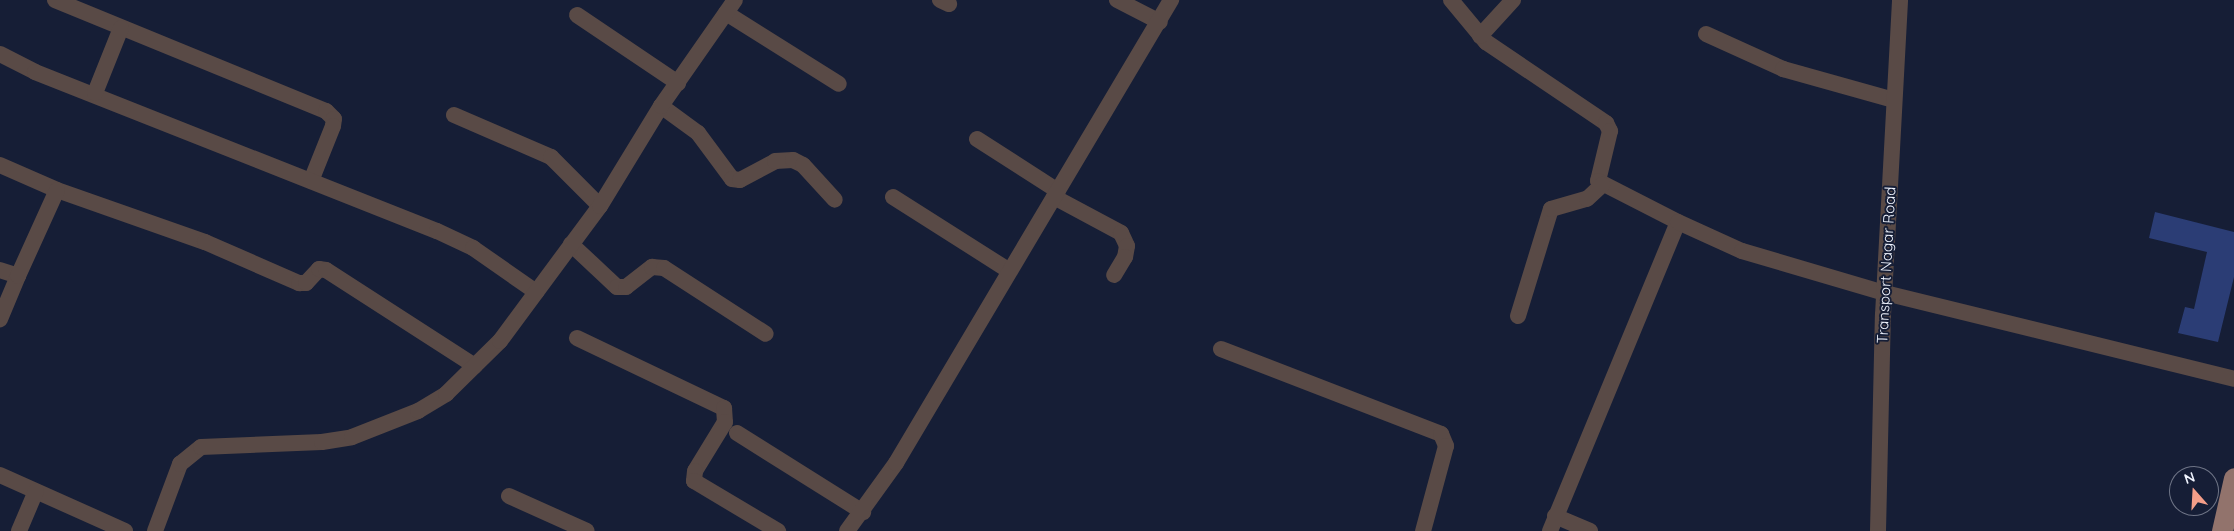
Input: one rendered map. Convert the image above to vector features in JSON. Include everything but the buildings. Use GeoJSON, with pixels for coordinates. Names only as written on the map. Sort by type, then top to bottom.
{"type":"FeatureCollection","features":[{"type":"Feature","properties":{"kind":"main road"},"geometry":{"type":"LineString","coordinates":[[2222,531],[2234,478]]}},
{"type":"Feature","properties":{"kind":"street"},"geometry":{"type":"LineString","coordinates":[[56,0],[331,114],[333,126],[311,181]]}},
{"type":"Feature","properties":{"kind":"street"},"geometry":{"type":"LineString","coordinates":[[1116,0],[1160,22]]}},
{"type":"Feature","properties":{"kind":"street"},"geometry":{"type":"LineString","coordinates":[[847,531],[863,512],[940,390],[1008,270],[1160,22],[1171,0]]}},
{"type":"Feature","properties":{"kind":"street"},"geometry":{"type":"LineString","coordinates":[[1451,0],[1480,36],[1606,123],[1610,131],[1596,177],[1602,185],[1720,243],[1885,293],[2234,379]]}},
{"type":"Feature","properties":{"kind":"street"},"geometry":{"type":"LineString","coordinates":[[1480,36],[1513,0]]}},
{"type":"Feature","properties":{"kind":"street","name":"Transport Nagar Road"},"geometry":{"type":"LineString","coordinates":[[1878,531],[1885,293],[1900,0]]}},
{"type":"Feature","properties":{"kind":"street"},"geometry":{"type":"LineString","coordinates":[[155,531],[180,464],[201,447],[322,442],[352,436],[418,411],[446,394],[500,341],[600,206],[661,106],[731,6],[839,84]]}},
{"type":"Feature","properties":{"kind":"street"},"geometry":{"type":"LineString","coordinates":[[577,14],[678,83]]}},
{"type":"Feature","properties":{"kind":"street"},"geometry":{"type":"LineString","coordinates":[[95,94],[122,28]]}},
{"type":"Feature","properties":{"kind":"street"},"geometry":{"type":"LineString","coordinates":[[1706,34],[1783,69],[1894,100]]}},
{"type":"Feature","properties":{"kind":"street"},"geometry":{"type":"LineString","coordinates":[[0,54],[457,240],[536,292]]}},
{"type":"Feature","properties":{"kind":"street"},"geometry":{"type":"LineString","coordinates":[[661,106],[698,133],[727,173],[740,180],[775,161],[793,160],[803,164],[835,200]]}},
{"type":"Feature","properties":{"kind":"street"},"geometry":{"type":"LineString","coordinates":[[454,115],[551,157],[600,206]]}},
{"type":"Feature","properties":{"kind":"street"},"geometry":{"type":"LineString","coordinates":[[977,139],[1056,194],[1120,233],[1127,246],[1125,257],[1114,275]]}},
{"type":"Feature","properties":{"kind":"street"},"geometry":{"type":"LineString","coordinates":[[0,164],[57,190],[205,242],[299,283],[306,283],[319,269],[326,270],[475,366]]}},
{"type":"Feature","properties":{"kind":"street"},"geometry":{"type":"LineString","coordinates":[[1518,316],[1551,210],[1587,199],[1602,185]]}},
{"type":"Feature","properties":{"kind":"street"},"geometry":{"type":"LineString","coordinates":[[0,319],[57,190]]}},
{"type":"Feature","properties":{"kind":"street"},"geometry":{"type":"LineString","coordinates":[[893,197],[1008,270]]}},
{"type":"Feature","properties":{"kind":"street"},"geometry":{"type":"LineString","coordinates":[[1590,531],[1553,523],[1678,222]]}},
{"type":"Feature","properties":{"kind":"street"},"geometry":{"type":"LineString","coordinates":[[572,244],[617,287],[626,287],[652,267],[664,268],[766,334]]}},
{"type":"Feature","properties":{"kind":"street"},"geometry":{"type":"LineString","coordinates":[[0,270],[18,276]]}},
{"type":"Feature","properties":{"kind":"street"},"geometry":{"type":"LineString","coordinates":[[577,338],[720,404],[726,414],[725,422],[695,471],[694,481],[778,531]]}},
{"type":"Feature","properties":{"kind":"street"},"geometry":{"type":"LineString","coordinates":[[1221,349],[1441,434],[1446,446],[1422,531]]}},
{"type":"Feature","properties":{"kind":"street"},"geometry":{"type":"LineString","coordinates":[[737,433],[863,512]]}},
{"type":"Feature","properties":{"kind":"street"},"geometry":{"type":"LineString","coordinates":[[0,475],[125,531]]}},
{"type":"Feature","properties":{"kind":"street"},"geometry":{"type":"LineString","coordinates":[[18,531],[36,491]]}},
{"type":"Feature","properties":{"kind":"street"},"geometry":{"type":"LineString","coordinates":[[509,496],[587,531]]}}]}
